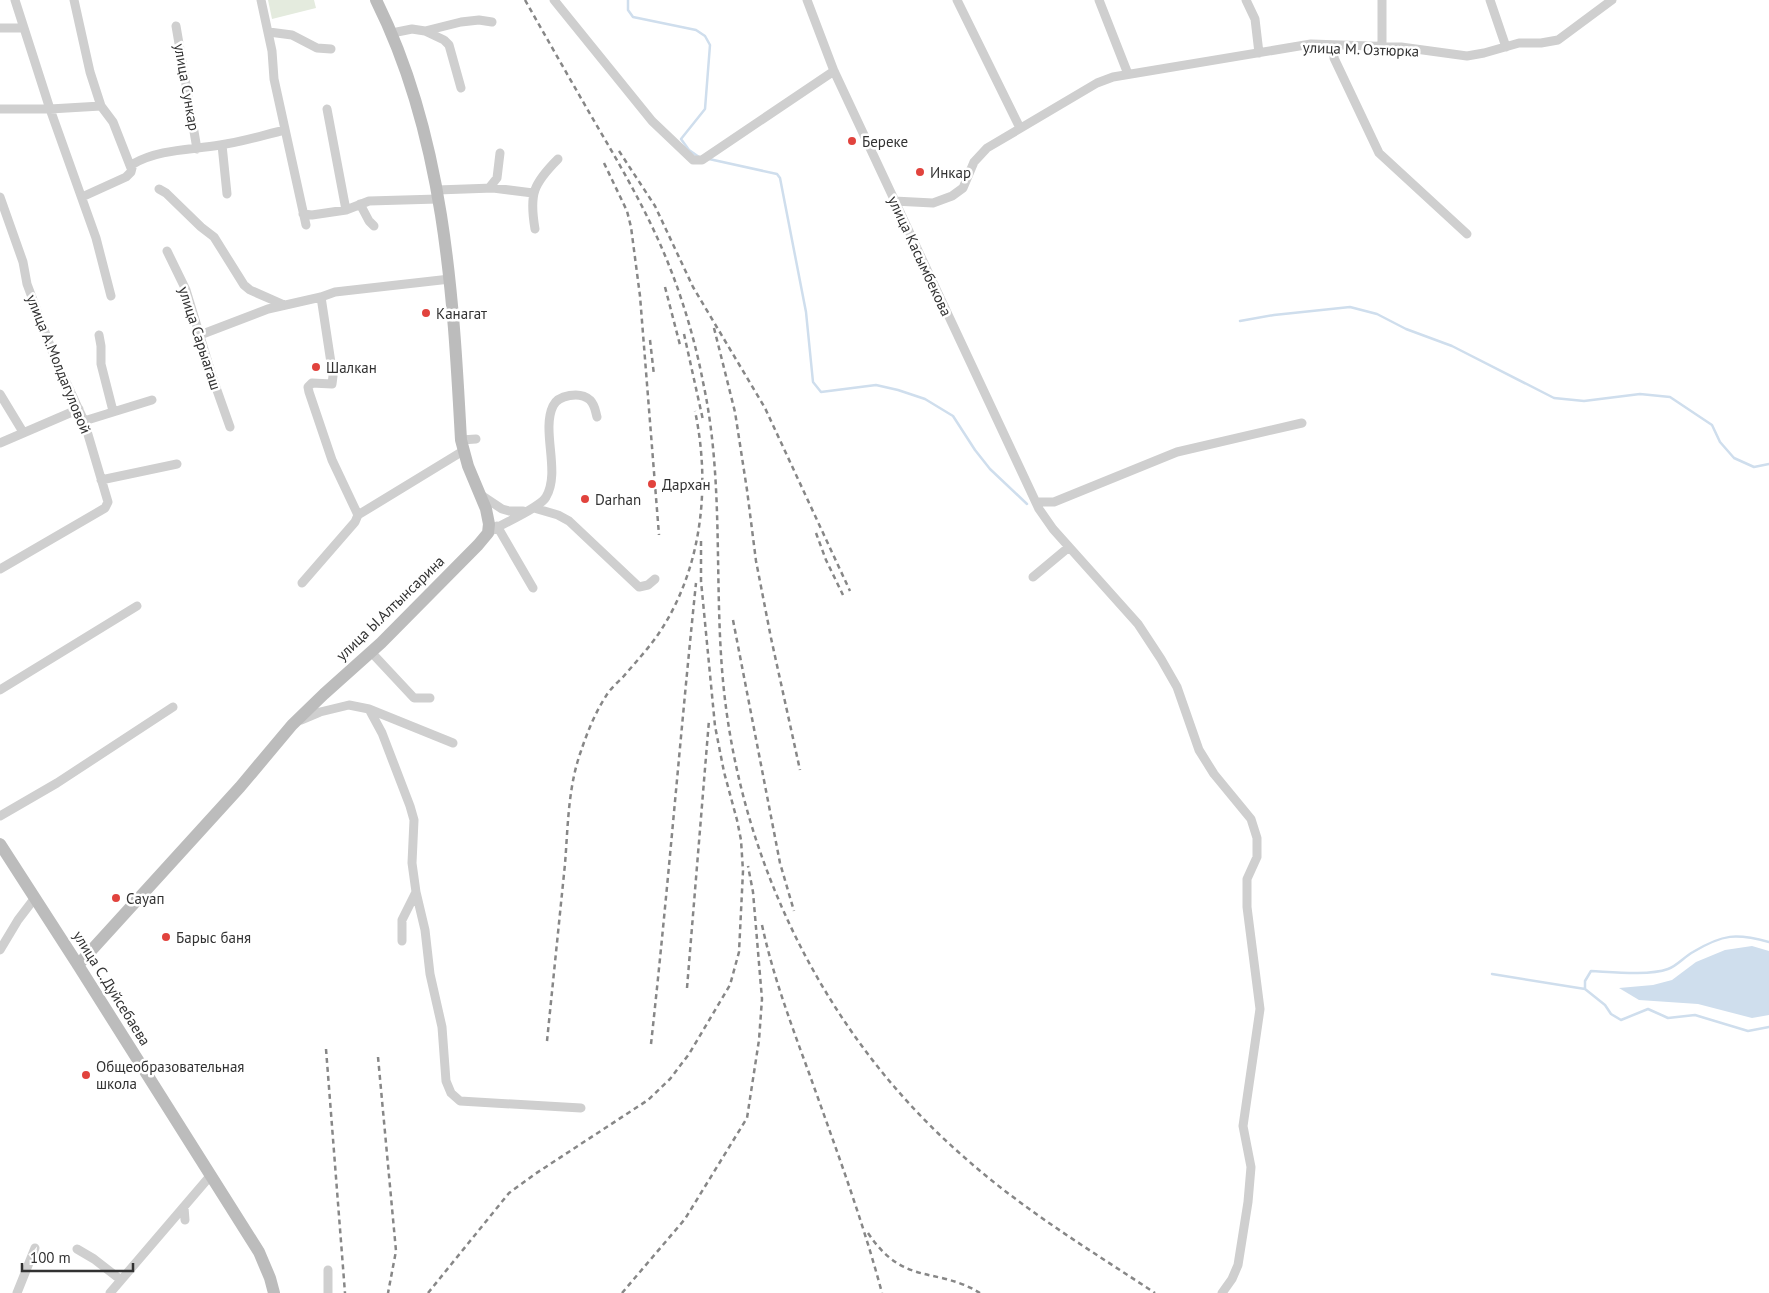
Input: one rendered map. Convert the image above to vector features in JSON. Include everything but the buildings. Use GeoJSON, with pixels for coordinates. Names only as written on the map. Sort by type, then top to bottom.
{"type":"FeatureCollection","features":[{"type":"Feature","properties":{"kind":"street"},"geometry":{"type":"LineString","coordinates":[[15,0],[50,109],[99,246],[111,296]]}},
{"type":"Feature","properties":{"kind":"street"},"geometry":{"type":"LineString","coordinates":[[74,0],[90,72],[101,106],[113,122],[131,168]]}},
{"type":"Feature","properties":{"kind":"street"},"geometry":{"type":"LineString","coordinates":[[261,0],[269,32],[274,79],[306,225]]}},
{"type":"Feature","properties":{"kind":"street"},"geometry":{"type":"LineString","coordinates":[[376,0],[392,33],[409,79],[438,194],[450,279],[462,446],[493,530],[533,588]]}},
{"type":"Feature","properties":{"kind":"street"},"geometry":{"type":"LineString","coordinates":[[554,0],[652,121],[692,160],[702,160],[834,71]]}},
{"type":"Feature","properties":{"kind":"street","name":"улица Касымбекова"},"geometry":{"type":"LineString","coordinates":[[807,0],[834,71],[1037,505],[1069,548],[1138,624],[1177,687],[1199,750],[1214,774],[1251,819],[1258,838],[1257,857],[1247,879],[1247,907],[1260,1009],[1243,1126],[1251,1167],[1248,1202],[1238,1265],[1232,1279],[1222,1293]]}},
{"type":"Feature","properties":{"kind":"street"},"geometry":{"type":"LineString","coordinates":[[957,0],[1020,128]]}},
{"type":"Feature","properties":{"kind":"street"},"geometry":{"type":"LineString","coordinates":[[1099,0],[1128,74]]}},
{"type":"Feature","properties":{"kind":"street"},"geometry":{"type":"LineString","coordinates":[[1246,0],[1255,19],[1259,53]]}},
{"type":"Feature","properties":{"kind":"street"},"geometry":{"type":"LineString","coordinates":[[1382,0],[1382,46]]}},
{"type":"Feature","properties":{"kind":"street"},"geometry":{"type":"LineString","coordinates":[[1490,0],[1506,47]]}},
{"type":"Feature","properties":{"kind":"street","name":"улица М. Озтюрка"},"geometry":{"type":"LineString","coordinates":[[894,201],[933,203],[952,196],[963,188],[974,162],[987,148],[1097,83],[1113,77],[1311,44],[1401,47],[1467,56],[1519,43],[1542,43],[1558,40],[1612,0]]}},
{"type":"Feature","properties":{"kind":"street"},"geometry":{"type":"LineString","coordinates":[[425,32],[470,21],[492,22]]}},
{"type":"Feature","properties":{"kind":"street","name":"улица Сункар"},"geometry":{"type":"LineString","coordinates":[[176,26],[197,149]]}},
{"type":"Feature","properties":{"kind":"street"},"geometry":{"type":"LineString","coordinates":[[0,28],[24,28]]}},
{"type":"Feature","properties":{"kind":"street"},"geometry":{"type":"LineString","coordinates":[[392,33],[412,29],[444,40],[449,45],[462,88]]}},
{"type":"Feature","properties":{"kind":"street"},"geometry":{"type":"LineString","coordinates":[[269,32],[292,35],[317,48],[331,49]]}},
{"type":"Feature","properties":{"kind":"street"},"geometry":{"type":"LineString","coordinates":[[1334,45],[1334,58],[1379,153],[1467,234]]}},
{"type":"Feature","properties":{"kind":"street"},"geometry":{"type":"LineString","coordinates":[[0,109],[101,106]]}},
{"type":"Feature","properties":{"kind":"street"},"geometry":{"type":"LineString","coordinates":[[327,110],[346,210]]}},
{"type":"Feature","properties":{"kind":"street"},"geometry":{"type":"LineString","coordinates":[[82,197],[126,176],[131,172],[133,164],[152,156],[222,145],[285,130]]}},
{"type":"Feature","properties":{"kind":"street"},"geometry":{"type":"LineString","coordinates":[[222,145],[228,194]]}},
{"type":"Feature","properties":{"kind":"street"},"geometry":{"type":"LineString","coordinates":[[489,188],[497,178],[500,153]]}},
{"type":"Feature","properties":{"kind":"street"},"geometry":{"type":"LineString","coordinates":[[535,229],[532,209],[533,193],[536,185],[558,159]]}},
{"type":"Feature","properties":{"kind":"street"},"geometry":{"type":"LineString","coordinates":[[304,214],[312,215],[346,210],[369,201],[489,188],[533,193]]}},
{"type":"Feature","properties":{"kind":"street"},"geometry":{"type":"LineString","coordinates":[[159,189],[214,237],[244,285],[250,290],[282,304]]}},
{"type":"Feature","properties":{"kind":"street","name":"улица А.Молдагуловой"},"geometry":{"type":"LineString","coordinates":[[0,197],[23,262],[27,284],[54,356],[84,421],[108,502],[105,508],[0,569]]}},
{"type":"Feature","properties":{"kind":"street"},"geometry":{"type":"LineString","coordinates":[[360,204],[369,221],[374,226]]}},
{"type":"Feature","properties":{"kind":"street","name":"улица Сарыагаш"},"geometry":{"type":"LineString","coordinates":[[167,251],[186,290],[230,427]]}},
{"type":"Feature","properties":{"kind":"street"},"geometry":{"type":"LineString","coordinates":[[200,335],[282,304],[321,297],[335,292],[450,279]]}},
{"type":"Feature","properties":{"kind":"street"},"geometry":{"type":"LineString","coordinates":[[321,297],[333,376],[332,384],[312,384],[308,386],[309,392],[332,460],[358,515]]}},
{"type":"Feature","properties":{"kind":"street"},"geometry":{"type":"LineString","coordinates":[[99,335],[101,364],[113,411]]}},
{"type":"Feature","properties":{"kind":"street"},"geometry":{"type":"LineString","coordinates":[[0,394],[23,432]]}},
{"type":"Feature","properties":{"kind":"street"},"geometry":{"type":"LineString","coordinates":[[493,530],[544,500],[550,488],[552,468],[549,431],[551,412],[555,402],[567,396],[585,396],[595,407],[597,417]]}},
{"type":"Feature","properties":{"kind":"street"},"geometry":{"type":"LineString","coordinates":[[84,421],[152,400]]}},
{"type":"Feature","properties":{"kind":"street"},"geometry":{"type":"LineString","coordinates":[[0,443],[79,409]]}},
{"type":"Feature","properties":{"kind":"street"},"geometry":{"type":"LineString","coordinates":[[1037,505],[1054,502],[1177,452],[1302,424]]}},
{"type":"Feature","properties":{"kind":"street"},"geometry":{"type":"LineString","coordinates":[[302,582],[355,522],[358,515],[462,446],[476,439]]}},
{"type":"Feature","properties":{"kind":"street"},"geometry":{"type":"LineString","coordinates":[[101,480],[177,464]]}},
{"type":"Feature","properties":{"kind":"street"},"geometry":{"type":"LineString","coordinates":[[481,495],[509,511],[529,510],[558,516],[569,522],[639,587],[648,585],[655,579]]}},
{"type":"Feature","properties":{"kind":"street","name":"улица Ы.Алтынсарина"},"geometry":{"type":"LineString","coordinates":[[78,965],[240,787],[292,725],[372,652],[493,530]]}},
{"type":"Feature","properties":{"kind":"street"},"geometry":{"type":"LineString","coordinates":[[1033,577],[1069,548]]}},
{"type":"Feature","properties":{"kind":"street"},"geometry":{"type":"LineString","coordinates":[[0,690],[137,606]]}},
{"type":"Feature","properties":{"kind":"street"},"geometry":{"type":"LineString","coordinates":[[372,652],[414,698],[430,698]]}},
{"type":"Feature","properties":{"kind":"street"},"geometry":{"type":"LineString","coordinates":[[292,725],[320,712],[349,705],[369,709],[453,743]]}},
{"type":"Feature","properties":{"kind":"street"},"geometry":{"type":"LineString","coordinates":[[0,816],[57,783],[174,707]]}},
{"type":"Feature","properties":{"kind":"street"},"geometry":{"type":"LineString","coordinates":[[369,709],[382,733],[414,820],[412,863],[416,892],[425,930],[430,974],[442,1027],[446,1081],[451,1094],[460,1101],[581,1108]]}},
{"type":"Feature","properties":{"kind":"street","name":"улица С.Дуйсебаева"},"geometry":{"type":"LineString","coordinates":[[0,844],[78,965],[149,1086],[211,1175],[259,1252],[274,1293]]}},
{"type":"Feature","properties":{"kind":"street"},"geometry":{"type":"LineString","coordinates":[[402,941],[402,920],[416,892]]}},
{"type":"Feature","properties":{"kind":"street"},"geometry":{"type":"LineString","coordinates":[[0,950],[25,909],[34,899]]}},
{"type":"Feature","properties":{"kind":"street"},"geometry":{"type":"LineString","coordinates":[[110,1293],[211,1175]]}},
{"type":"Feature","properties":{"kind":"street"},"geometry":{"type":"LineString","coordinates":[[184,1207],[185,1220]]}},
{"type":"Feature","properties":{"kind":"street"},"geometry":{"type":"LineString","coordinates":[[17,1293],[35,1248]]}},
{"type":"Feature","properties":{"kind":"street"},"geometry":{"type":"LineString","coordinates":[[77,1249],[94,1259],[121,1280]]}},
{"type":"Feature","properties":{"kind":"street"},"geometry":{"type":"LineString","coordinates":[[328,1270],[328,1293]]}},
{"type":"Feature","properties":{"kind":"shaded area"},"geometry":{"type":"Polygon","coordinates":[[[268,0],[314,0],[316,8],[272,19],[268,0]]]}},
{"type":"Feature","properties":{"kind":"water"},"geometry":{"type":"Polygon","coordinates":[[[1752,946],[1769,951],[1769,1015],[1752,1018],[1698,1004],[1639,1000],[1619,988],[1653,985],[1672,980],[1696,962],[1725,950],[1752,946]]]}},
{"type":"Feature","properties":{"kind":"waterway"},"geometry":{"type":"LineString","coordinates":[[628,0],[628,10],[633,17],[696,30],[705,36],[710,45],[705,109],[681,139],[689,150],[699,157]]}},
{"type":"Feature","properties":{"kind":"waterway"},"geometry":{"type":"LineString","coordinates":[[709,159],[777,174],[780,178],[806,312],[813,382],[821,392],[876,385],[925,399],[953,416],[990,469],[1027,504]]}},
{"type":"Feature","properties":{"kind":"waterway"},"geometry":{"type":"LineString","coordinates":[[1240,321],[1274,315],[1350,307],[1377,314],[1406,329],[1452,346],[1554,398],[1584,401],[1640,394],[1670,397],[1712,425],[1720,442],[1734,458],[1754,467],[1769,464]]}},
{"type":"Feature","properties":{"kind":"waterway"},"geometry":{"type":"LineString","coordinates":[[1585,989],[1585,981],[1591,971],[1630,973],[1660,971],[1671,968],[1704,946],[1730,937],[1747,937],[1769,942]]}},
{"type":"Feature","properties":{"kind":"waterway"},"geometry":{"type":"LineString","coordinates":[[1492,974],[1585,989],[1605,1005],[1611,1014],[1621,1020],[1648,1009],[1668,1018],[1695,1015],[1748,1031],[1769,1027]]}},
{"type":"Feature","properties":{"kind":"railway"},"geometry":{"type":"LineString","coordinates":[[525,0],[639,200],[665,254],[690,326],[710,420],[714,459],[721,652],[724,691],[734,757],[751,822],[773,885],[800,946],[834,1005],[872,1060],[916,1111],[964,1157],[1009,1194],[1155,1293]]}},
{"type":"Feature","properties":{"kind":"railway"},"geometry":{"type":"LineString","coordinates":[[619,151],[655,206],[693,287],[765,408],[850,591]]}},
{"type":"Feature","properties":{"kind":"railway"},"geometry":{"type":"LineString","coordinates":[[604,163],[627,211],[631,227],[640,296],[659,535]]}},
{"type":"Feature","properties":{"kind":"railway"},"geometry":{"type":"LineString","coordinates":[[665,287],[680,345]]}},
{"type":"Feature","properties":{"kind":"railway"},"geometry":{"type":"LineString","coordinates":[[714,328],[735,412],[756,561],[800,770]]}},
{"type":"Feature","properties":{"kind":"railway"},"geometry":{"type":"LineString","coordinates":[[684,334],[703,420]]}},
{"type":"Feature","properties":{"kind":"railway"},"geometry":{"type":"LineString","coordinates":[[650,340],[654,375]]}},
{"type":"Feature","properties":{"kind":"railway"},"geometry":{"type":"LineString","coordinates":[[547,1041],[573,778],[586,737],[602,703],[657,636],[672,611],[684,584],[699,528],[702,498],[700,440],[695,411]]}},
{"type":"Feature","properties":{"kind":"railway"},"geometry":{"type":"LineString","coordinates":[[816,533],[826,560],[843,595]]}},
{"type":"Feature","properties":{"kind":"railway"},"geometry":{"type":"LineString","coordinates":[[428,1293],[509,1193],[648,1100],[670,1079],[689,1054],[730,985],[739,952],[743,871],[741,840],[715,726],[701,581],[701,537]]}},
{"type":"Feature","properties":{"kind":"railway"},"geometry":{"type":"LineString","coordinates":[[651,1044],[696,583]]}},
{"type":"Feature","properties":{"kind":"railway"},"geometry":{"type":"LineString","coordinates":[[733,620],[780,863],[794,911]]}},
{"type":"Feature","properties":{"kind":"railway"},"geometry":{"type":"LineString","coordinates":[[687,988],[709,720]]}},
{"type":"Feature","properties":{"kind":"railway"},"geometry":{"type":"LineString","coordinates":[[622,1293],[685,1219],[747,1118],[759,1040],[762,999],[753,892],[748,866]]}},
{"type":"Feature","properties":{"kind":"railway"},"geometry":{"type":"LineString","coordinates":[[762,925],[771,963],[783,1000],[848,1182],[882,1293]]}},
{"type":"Feature","properties":{"kind":"railway"},"geometry":{"type":"LineString","coordinates":[[326,1049],[345,1293]]}},
{"type":"Feature","properties":{"kind":"railway"},"geometry":{"type":"LineString","coordinates":[[378,1057],[396,1251],[388,1293]]}},
{"type":"Feature","properties":{"kind":"railway"},"geometry":{"type":"LineString","coordinates":[[868,1233],[881,1250],[894,1261],[908,1269],[949,1280],[980,1293]]}},
{"type":"Feature","properties":{"kind":"place","name":"Береке"},"geometry":{"type":"Point","coordinates":[852,141]}},
{"type":"Feature","properties":{"kind":"place","name":"Инкар"},"geometry":{"type":"Point","coordinates":[920,172]}},
{"type":"Feature","properties":{"kind":"place","name":"Канагат"},"geometry":{"type":"Point","coordinates":[426,313]}},
{"type":"Feature","properties":{"kind":"place","name":"Шалкан"},"geometry":{"type":"Point","coordinates":[316,367]}},
{"type":"Feature","properties":{"kind":"place","name":"Дархан"},"geometry":{"type":"Point","coordinates":[652,484]}},
{"type":"Feature","properties":{"kind":"place","name":"Darhan"},"geometry":{"type":"Point","coordinates":[585,499]}},
{"type":"Feature","properties":{"kind":"place","name":"Сауап"},"geometry":{"type":"Point","coordinates":[116,898]}},
{"type":"Feature","properties":{"kind":"place","name":"Барыс баня"},"geometry":{"type":"Point","coordinates":[166,937]}},
{"type":"Feature","properties":{"kind":"place","name":"Общеобразовательная школа"},"geometry":{"type":"Point","coordinates":[86,1075]}}]}
